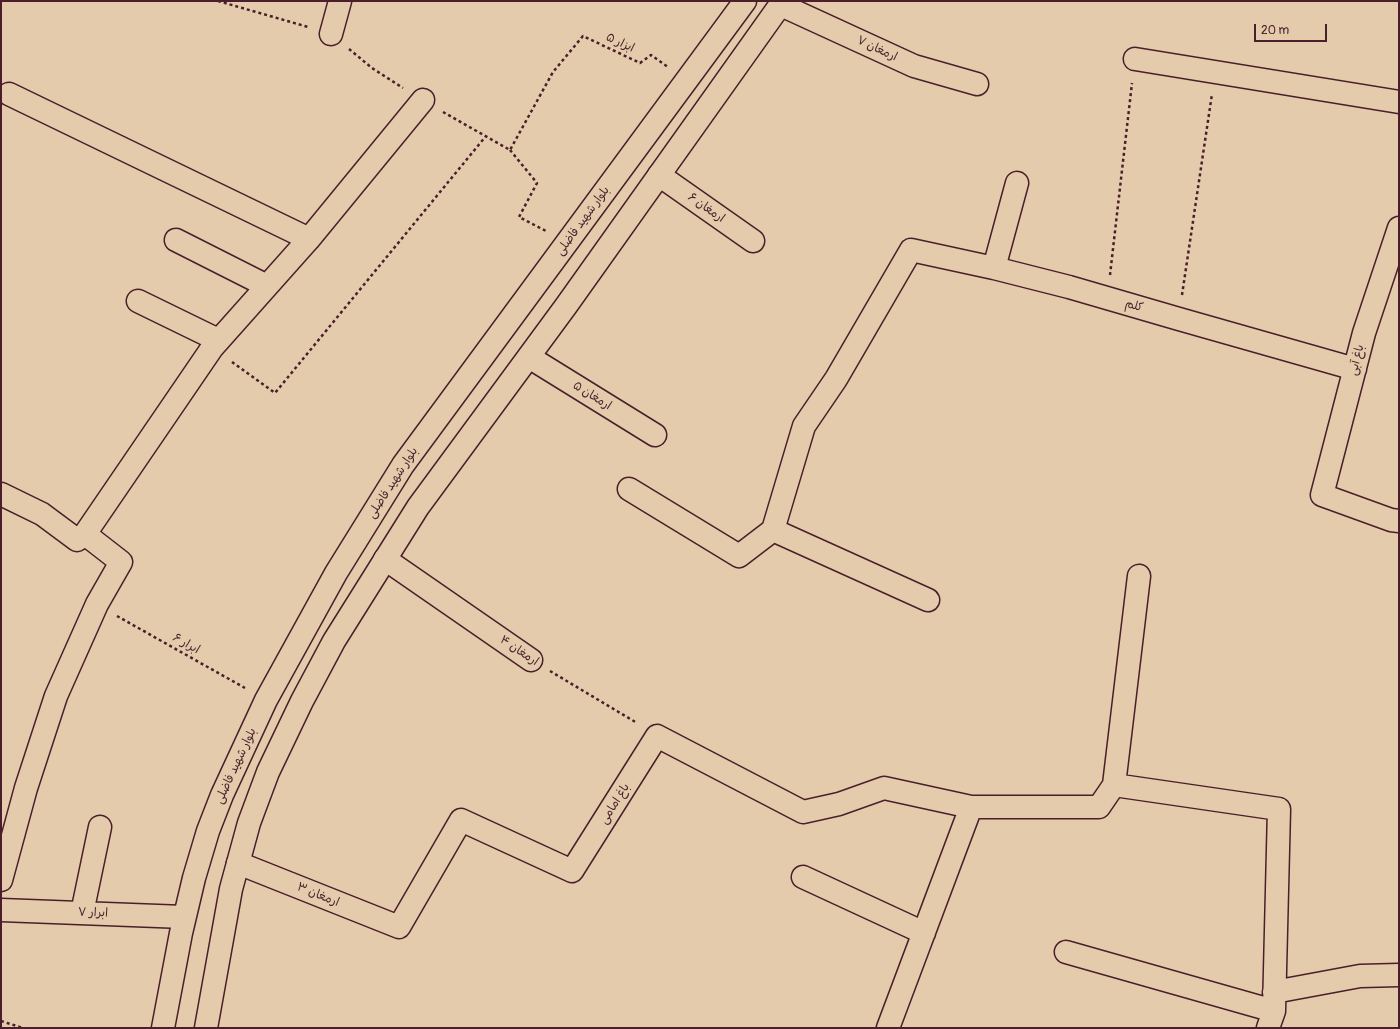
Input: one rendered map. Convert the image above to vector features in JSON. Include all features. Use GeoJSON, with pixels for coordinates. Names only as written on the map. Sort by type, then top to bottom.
{"type":"FeatureCollection","features":[{"type":"Feature","properties":{"kind":"street"},"geometry":{"type":"LineString","coordinates":[[332,34],[340,1]]}},
{"type":"Feature","properties":{"kind":"street","name":"بلوار شهید فاضلی"},"geometry":{"type":"LineString","coordinates":[[163,1028],[184,917],[208,831],[222,795],[266,700],[336,573],[403,465],[687,80],[738,3]]}},
{"type":"Feature","properties":{"kind":"street"},"geometry":{"type":"LineString","coordinates":[[206,1028],[231,889],[254,807],[268,772],[302,701],[334,641],[418,507],[529,356],[782,3]]}},
{"type":"Feature","properties":{"kind":"street","name":"ارمغان ۷"},"geometry":{"type":"LineString","coordinates":[[782,3],[914,66],[977,84]]}},
{"type":"Feature","properties":{"kind":"street"},"geometry":{"type":"LineString","coordinates":[[1135,59],[1399,102]]}},
{"type":"Feature","properties":{"kind":"street"},"geometry":{"type":"LineString","coordinates":[[9,94],[309,239]]}},
{"type":"Feature","properties":{"kind":"street"},"geometry":{"type":"LineString","coordinates":[[1,494],[42,514],[77,540],[85,534],[215,344],[309,239],[423,100]]}},
{"type":"Feature","properties":{"kind":"street","name":"ارمغان ۶"},"geometry":{"type":"LineString","coordinates":[[659,175],[753,241]]}},
{"type":"Feature","properties":{"kind":"street"},"geometry":{"type":"LineString","coordinates":[[994,268],[1017,183]]}},
{"type":"Feature","properties":{"kind":"street","name":"باغ آبی"},"geometry":{"type":"LineString","coordinates":[[1399,228],[1364,333],[1322,495],[1399,522]]}},
{"type":"Feature","properties":{"kind":"street"},"geometry":{"type":"LineString","coordinates":[[176,240],[267,286]]}},
{"type":"Feature","properties":{"kind":"street","name":"کلم"},"geometry":{"type":"LineString","coordinates":[[773,530],[804,426],[836,379],[911,250],[994,268],[1069,287],[1355,369]]}},
{"type":"Feature","properties":{"kind":"street"},"geometry":{"type":"LineString","coordinates":[[138,301],[215,344]]}},
{"type":"Feature","properties":{"kind":"street","name":"ارمغان ۵"},"geometry":{"type":"LineString","coordinates":[[529,356],[655,435]]}},
{"type":"Feature","properties":{"kind":"street"},"geometry":{"type":"LineString","coordinates":[[628,489],[739,556],[773,530],[928,600]]}},
{"type":"Feature","properties":{"kind":"street"},"geometry":{"type":"LineString","coordinates":[[1,880],[26,788],[56,696],[97,604],[121,562],[85,534]]}},
{"type":"Feature","properties":{"kind":"street","name":"ارمغان ۴"},"geometry":{"type":"LineString","coordinates":[[385,559],[531,660]]}},
{"type":"Feature","properties":{"kind":"street"},"geometry":{"type":"LineString","coordinates":[[657,736],[803,812],[839,804],[884,788],[971,807],[1099,807],[1114,785],[1139,576]]}},
{"type":"Feature","properties":{"kind":"street","name":"باغ امامی"},"geometry":{"type":"LineString","coordinates":[[399,927],[461,820],[572,872],[657,736]]}},
{"type":"Feature","properties":{"kind":"street"},"geometry":{"type":"LineString","coordinates":[[1114,785],[1279,809],[1272,1010]]}},
{"type":"Feature","properties":{"kind":"street"},"geometry":{"type":"LineString","coordinates":[[222,795],[254,807]]}},
{"type":"Feature","properties":{"kind":"street"},"geometry":{"type":"LineString","coordinates":[[888,1028],[971,807]]}},
{"type":"Feature","properties":{"kind":"street"},"geometry":{"type":"LineString","coordinates":[[82,913],[100,827]]}},
{"type":"Feature","properties":{"kind":"street","name":"ارمغان ۳"},"geometry":{"type":"LineString","coordinates":[[238,863],[399,927]]}},
{"type":"Feature","properties":{"kind":"street"},"geometry":{"type":"LineString","coordinates":[[803,877],[924,933]]}},
{"type":"Feature","properties":{"kind":"street","name":"ابرار ۷"},"geometry":{"type":"LineString","coordinates":[[1,910],[184,917]]}},
{"type":"Feature","properties":{"kind":"street"},"geometry":{"type":"LineString","coordinates":[[1066,952],[1272,1010],[1360,976],[1399,975]]}},
{"type":"Feature","properties":{"kind":"path"},"geometry":{"type":"LineString","coordinates":[[218,1],[332,34],[372,68],[423,100],[510,150],[537,184],[519,217],[568,242]]}},
{"type":"Feature","properties":{"kind":"path","name":"ابزار ۵"},"geometry":{"type":"LineString","coordinates":[[510,150],[553,72],[583,36],[640,63],[651,55],[687,80]]}},
{"type":"Feature","properties":{"kind":"path"},"geometry":{"type":"LineString","coordinates":[[1107,298],[1135,59]]}},
{"type":"Feature","properties":{"kind":"path"},"geometry":{"type":"LineString","coordinates":[[1179,319],[1216,72]]}},
{"type":"Feature","properties":{"kind":"path"},"geometry":{"type":"LineString","coordinates":[[215,344],[275,393],[486,136]]}},
{"type":"Feature","properties":{"kind":"path","name":"ابرار ۶"},"geometry":{"type":"LineString","coordinates":[[97,604],[266,700]]}},
{"type":"Feature","properties":{"kind":"path","name":"ارمغان ۴"},"geometry":{"type":"LineString","coordinates":[[531,660],[657,736]]}},
{"type":"Feature","properties":{"kind":"path"},"geometry":{"type":"LineString","coordinates":[[1,1021],[23,1028]]}}]}
